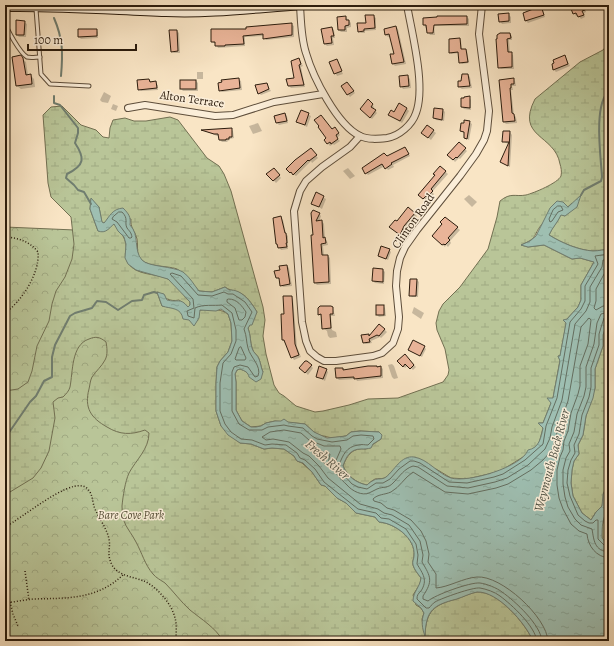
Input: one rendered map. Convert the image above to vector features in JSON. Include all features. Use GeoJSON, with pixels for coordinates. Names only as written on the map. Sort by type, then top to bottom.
{"type":"FeatureCollection","features":[{"type":"Feature","properties":{"kind":"main road"},"geometry":{"type":"LineString","coordinates":[[5,7],[16,6],[199,12],[302,5]]}},
{"type":"Feature","properties":{"kind":"street"},"geometry":{"type":"LineString","coordinates":[[302,5],[302,37],[306,53],[323,94],[350,128],[360,136],[375,139],[389,138],[402,131],[410,124],[416,113],[419,97],[418,74],[406,5]]}},
{"type":"Feature","properties":{"kind":"street","name":"Clinton Road"},"geometry":{"type":"LineString","coordinates":[[360,136],[350,147],[322,167],[306,181],[300,191],[294,211],[302,322],[310,351],[317,357],[324,360],[336,361],[373,356],[382,353],[393,343],[398,329],[399,317],[396,286],[397,272],[403,252],[417,230],[476,154],[484,140],[487,131],[489,111],[479,34],[482,5]]}},
{"type":"Feature","properties":{"kind":"street","name":"Alton Terrace"},"geometry":{"type":"LineString","coordinates":[[128,108],[145,105],[215,116],[233,115],[274,102],[323,94]]}},
{"type":"Feature","properties":{"kind":"lane"},"geometry":{"type":"LineString","coordinates":[[36,7],[41,74],[50,84],[89,86]]}},
{"type":"Feature","properties":{"kind":"lane"},"geometry":{"type":"LineString","coordinates":[[5,22],[7,29],[24,54],[29,58],[40,57]]}},
{"type":"Feature","properties":{"kind":"path"},"geometry":{"type":"LineString","coordinates":[[5,237],[26,241],[38,252],[39,260],[25,293],[5,313]]}},
{"type":"Feature","properties":{"kind":"path"},"geometry":{"type":"LineString","coordinates":[[5,526],[55,495],[74,486],[81,485],[86,487],[91,494],[95,509],[108,534],[110,540],[108,555],[113,567],[124,574],[145,582],[163,598],[169,606],[175,617],[177,640],[171,641]]}},
{"type":"Feature","properties":{"kind":"path"},"geometry":{"type":"LineString","coordinates":[[25,571],[29,600]]}},
{"type":"Feature","properties":{"kind":"path"},"geometry":{"type":"LineString","coordinates":[[5,603],[29,600],[57,600],[77,597],[97,592],[109,586],[124,574]]}},
{"type":"Feature","properties":{"kind":"path"},"geometry":{"type":"LineString","coordinates":[[10,602],[18,626]]}},
{"type":"Feature","properties":{"kind":"green space"},"geometry":{"type":"Polygon","coordinates":[[[609,39],[609,250],[593,251],[576,248],[549,235],[561,214],[565,216],[572,203],[546,220],[531,240],[521,245],[528,247],[544,245],[572,259],[580,258],[594,262],[581,285],[581,300],[578,307],[567,319],[560,356],[558,356],[560,360],[553,398],[543,423],[539,423],[543,428],[539,443],[523,457],[502,470],[493,473],[467,479],[451,478],[436,469],[390,473],[385,478],[375,479],[367,485],[359,483],[347,473],[343,466],[346,458],[351,453],[357,449],[366,449],[381,439],[379,432],[351,432],[346,436],[332,438],[319,435],[305,424],[275,421],[261,426],[251,427],[242,421],[236,410],[235,374],[237,370],[240,369],[248,374],[263,372],[258,358],[253,350],[248,328],[257,312],[253,306],[246,297],[240,293],[225,287],[212,292],[199,291],[177,269],[145,262],[138,255],[137,239],[132,227],[131,219],[107,220],[102,223],[99,207],[91,199],[90,209],[98,231],[114,224],[125,239],[126,258],[128,263],[136,270],[141,272],[168,279],[177,286],[190,302],[188,307],[179,300],[167,299],[157,292],[162,306],[177,308],[183,314],[212,309],[223,311],[228,314],[231,323],[232,341],[228,352],[217,367],[216,383],[216,411],[221,426],[240,443],[251,444],[264,449],[284,449],[312,472],[321,485],[325,486],[356,513],[375,517],[379,522],[397,528],[408,538],[414,549],[413,565],[421,578],[420,584],[413,595],[416,605],[421,608],[424,613],[422,619],[425,635],[427,620],[433,610],[448,601],[477,592],[493,596],[510,609],[524,626],[533,641],[223,641],[212,628],[184,604],[165,583],[153,574],[124,522],[122,506],[126,481],[129,473],[145,449],[149,433],[145,430],[135,433],[116,432],[101,424],[90,412],[87,402],[91,380],[104,362],[107,353],[106,342],[102,339],[94,338],[83,342],[76,353],[69,390],[63,397],[58,398],[53,402],[55,418],[49,451],[41,468],[33,478],[5,495],[5,391],[18,389],[28,382],[32,371],[37,346],[49,321],[56,291],[65,277],[72,259],[74,244],[71,217],[51,197],[48,183],[43,115],[51,107],[62,106],[81,125],[96,130],[103,137],[109,138],[113,120],[125,118],[134,121],[146,121],[170,117],[178,120],[207,158],[219,166],[231,191],[263,307],[265,320],[263,336],[274,385],[279,393],[296,406],[315,412],[349,405],[368,399],[398,398],[443,382],[448,375],[449,370],[445,349],[437,330],[436,323],[439,311],[443,304],[460,287],[488,249],[500,201],[510,196],[526,195],[534,192],[551,185],[561,176],[561,168],[557,154],[533,129],[530,121],[530,112],[535,99],[580,62],[603,50],[608,44],[609,39]]]}},
{"type":"Feature","properties":{"kind":"green space","name":"Bare Cove Park"},"geometry":{"type":"Polygon","coordinates":[[[5,227],[98,231],[176,286],[190,302],[157,293],[162,306],[228,352],[533,641],[5,641],[5,227]]]}},
{"type":"Feature","properties":{"kind":"green space"},"geometry":{"type":"Polygon","coordinates":[[[609,317],[609,485],[606,488],[602,506],[591,520],[582,513],[573,496],[571,483],[572,470],[574,461],[579,454],[578,445],[583,435],[586,416],[595,388],[595,369],[603,346],[603,335],[609,317]]]}},
{"type":"Feature","properties":{"kind":"green space"},"geometry":{"type":"Polygon","coordinates":[[[605,515],[609,515],[609,546],[602,538],[602,526],[605,515]]]}},
{"type":"Feature","properties":{"kind":"water","name":"Weymouth Back River"},"geometry":{"type":"Polygon","coordinates":[[[581,195],[577,207],[565,216],[561,215],[549,235],[576,248],[593,251],[609,250],[609,317],[603,335],[603,346],[595,369],[595,388],[593,398],[586,416],[583,435],[578,445],[579,454],[574,461],[571,483],[573,496],[582,513],[591,520],[602,506],[603,494],[609,485],[609,515],[605,515],[604,518],[602,538],[609,546],[609,641],[533,641],[518,618],[502,603],[485,593],[477,592],[437,606],[432,610],[427,620],[425,636],[422,624],[424,613],[413,601],[421,578],[413,565],[414,549],[408,538],[397,528],[379,522],[375,517],[356,513],[325,486],[321,485],[312,472],[303,463],[297,461],[294,456],[284,449],[264,449],[251,444],[240,443],[228,435],[221,426],[216,411],[216,383],[217,367],[228,352],[232,341],[231,323],[228,314],[221,309],[216,311],[200,310],[199,318],[194,326],[189,320],[183,319],[178,310],[162,306],[157,292],[164,294],[167,300],[181,301],[188,307],[190,302],[168,279],[136,270],[128,264],[125,258],[126,244],[124,237],[114,224],[103,232],[98,231],[90,209],[91,198],[99,207],[102,222],[104,223],[114,211],[123,208],[130,218],[130,225],[135,233],[139,256],[145,262],[183,272],[199,291],[212,292],[225,287],[246,297],[257,312],[252,325],[248,328],[253,350],[258,358],[263,372],[261,379],[256,382],[249,377],[246,372],[240,369],[237,370],[235,374],[236,410],[242,421],[251,427],[256,427],[284,419],[288,422],[305,424],[314,432],[327,438],[346,436],[351,432],[379,432],[382,435],[381,439],[373,444],[371,448],[357,449],[351,452],[343,466],[352,478],[359,483],[367,485],[374,480],[386,477],[405,458],[409,457],[419,458],[446,476],[459,479],[481,476],[505,468],[516,462],[524,456],[528,450],[537,445],[543,428],[538,423],[543,423],[551,403],[547,398],[553,398],[560,361],[558,356],[560,356],[566,323],[563,320],[567,319],[578,307],[581,300],[581,285],[594,262],[580,258],[572,259],[544,245],[528,247],[521,245],[530,241],[536,236],[550,208],[557,201],[563,202],[568,207],[581,195]]]}},
{"type":"Feature","properties":{"kind":"building"},"geometry":{"type":"Polygon","coordinates":[[[583,5],[585,10],[582,11],[584,15],[578,17],[576,13],[573,14],[570,6],[583,5]]]}},
{"type":"Feature","properties":{"kind":"building"},"geometry":{"type":"Polygon","coordinates":[[[541,6],[544,15],[525,21],[523,13],[541,6]]]}},
{"type":"Feature","properties":{"kind":"building"},"geometry":{"type":"Polygon","coordinates":[[[509,13],[509,21],[499,22],[498,14],[509,13]]]}},
{"type":"Feature","properties":{"kind":"building"},"geometry":{"type":"Polygon","coordinates":[[[365,15],[374,15],[375,28],[364,29],[364,31],[358,32],[357,23],[366,23],[365,15]]]}},
{"type":"Feature","properties":{"kind":"building"},"geometry":{"type":"Polygon","coordinates":[[[346,16],[346,20],[349,20],[349,25],[345,26],[345,30],[338,30],[337,17],[346,16]]]}},
{"type":"Feature","properties":{"kind":"building"},"geometry":{"type":"Polygon","coordinates":[[[437,16],[467,16],[467,24],[434,25],[433,33],[427,33],[426,25],[423,25],[423,18],[437,16]]]}},
{"type":"Feature","properties":{"kind":"building"},"geometry":{"type":"Polygon","coordinates":[[[16,20],[25,21],[24,35],[16,35],[16,20]]]}},
{"type":"Feature","properties":{"kind":"building"},"geometry":{"type":"Polygon","coordinates":[[[292,23],[292,35],[263,39],[263,34],[243,36],[244,44],[225,46],[215,46],[215,42],[211,42],[211,29],[246,29],[246,27],[292,23]]]}},
{"type":"Feature","properties":{"kind":"building"},"geometry":{"type":"Polygon","coordinates":[[[396,26],[404,62],[392,64],[390,54],[394,54],[389,34],[385,35],[384,29],[396,26]]]}},
{"type":"Feature","properties":{"kind":"building"},"geometry":{"type":"Polygon","coordinates":[[[332,27],[334,36],[331,36],[332,43],[324,44],[321,29],[332,27]]]}},
{"type":"Feature","properties":{"kind":"building"},"geometry":{"type":"Polygon","coordinates":[[[78,29],[97,29],[97,36],[78,37],[78,29]]]}},
{"type":"Feature","properties":{"kind":"building"},"geometry":{"type":"Polygon","coordinates":[[[169,30],[177,30],[178,51],[171,52],[169,30]]]}},
{"type":"Feature","properties":{"kind":"building"},"geometry":{"type":"Polygon","coordinates":[[[500,33],[510,33],[511,38],[507,39],[508,52],[512,52],[512,67],[498,68],[496,39],[497,35],[500,33]]]}},
{"type":"Feature","properties":{"kind":"building"},"geometry":{"type":"Polygon","coordinates":[[[460,38],[461,49],[466,49],[468,62],[459,63],[458,52],[449,53],[449,39],[460,38]]]}},
{"type":"Feature","properties":{"kind":"building"},"geometry":{"type":"Polygon","coordinates":[[[21,55],[23,58],[26,75],[31,74],[32,84],[16,86],[12,57],[21,55]]]}},
{"type":"Feature","properties":{"kind":"building"},"geometry":{"type":"Polygon","coordinates":[[[565,55],[568,64],[553,70],[553,60],[565,55]]]}},
{"type":"Feature","properties":{"kind":"building"},"geometry":{"type":"Polygon","coordinates":[[[299,58],[301,64],[299,65],[304,85],[288,86],[286,79],[294,78],[291,61],[299,58]]]}},
{"type":"Feature","properties":{"kind":"building"},"geometry":{"type":"Polygon","coordinates":[[[337,59],[342,71],[334,74],[329,62],[337,59]]]}},
{"type":"Feature","properties":{"kind":"building"},"geometry":{"type":"Polygon","coordinates":[[[462,74],[468,74],[470,86],[458,87],[458,81],[461,81],[462,74]]]}},
{"type":"Feature","properties":{"kind":"building"},"geometry":{"type":"Polygon","coordinates":[[[408,75],[409,86],[400,87],[399,76],[408,75]]]}},
{"type":"Feature","properties":{"kind":"building"},"geometry":{"type":"Polygon","coordinates":[[[239,78],[240,88],[219,91],[218,83],[222,82],[221,80],[239,78]]]}},
{"type":"Feature","properties":{"kind":"building"},"geometry":{"type":"Polygon","coordinates":[[[514,78],[514,84],[511,84],[510,88],[512,113],[514,114],[515,121],[503,122],[499,80],[514,78]]]}},
{"type":"Feature","properties":{"kind":"building"},"geometry":{"type":"Polygon","coordinates":[[[149,79],[150,82],[156,81],[157,88],[138,90],[137,80],[149,79]]]}},
{"type":"Feature","properties":{"kind":"building"},"geometry":{"type":"Polygon","coordinates":[[[180,80],[196,80],[196,89],[180,89],[180,80]]]}},
{"type":"Feature","properties":{"kind":"building"},"geometry":{"type":"Polygon","coordinates":[[[347,82],[354,91],[347,95],[341,86],[347,82]]]}},
{"type":"Feature","properties":{"kind":"building"},"geometry":{"type":"Polygon","coordinates":[[[267,83],[269,89],[258,94],[255,85],[267,83]]]}},
{"type":"Feature","properties":{"kind":"building"},"geometry":{"type":"Polygon","coordinates":[[[470,96],[470,108],[461,107],[461,98],[470,96]]]}},
{"type":"Feature","properties":{"kind":"building"},"geometry":{"type":"Polygon","coordinates":[[[368,99],[373,104],[371,107],[376,110],[370,118],[360,109],[368,99]]]}},
{"type":"Feature","properties":{"kind":"building"},"geometry":{"type":"Polygon","coordinates":[[[399,103],[407,108],[400,121],[388,115],[391,110],[394,112],[399,103]]]}},
{"type":"Feature","properties":{"kind":"building"},"geometry":{"type":"Polygon","coordinates":[[[434,108],[443,109],[442,120],[433,118],[434,108]]]}},
{"type":"Feature","properties":{"kind":"building"},"geometry":{"type":"Polygon","coordinates":[[[301,110],[309,113],[305,125],[296,122],[301,110]]]}},
{"type":"Feature","properties":{"kind":"building"},"geometry":{"type":"Polygon","coordinates":[[[285,113],[287,121],[276,123],[274,116],[285,113]]]}},
{"type":"Feature","properties":{"kind":"building"},"geometry":{"type":"Polygon","coordinates":[[[321,115],[332,129],[335,127],[339,133],[336,135],[338,139],[331,144],[330,142],[327,144],[324,140],[326,138],[314,120],[321,115]]]}},
{"type":"Feature","properties":{"kind":"building"},"geometry":{"type":"Polygon","coordinates":[[[464,120],[470,121],[467,139],[464,138],[464,132],[460,131],[461,123],[464,123],[464,120]]]}},
{"type":"Feature","properties":{"kind":"building"},"geometry":{"type":"Polygon","coordinates":[[[427,125],[434,130],[428,138],[421,133],[427,125]]]}},
{"type":"Feature","properties":{"kind":"building"},"geometry":{"type":"Polygon","coordinates":[[[232,128],[232,137],[229,137],[229,139],[226,140],[219,140],[218,134],[201,130],[232,128]]]}},
{"type":"Feature","properties":{"kind":"building"},"geometry":{"type":"Polygon","coordinates":[[[503,131],[510,131],[508,166],[500,162],[509,142],[502,142],[503,131]]]}},
{"type":"Feature","properties":{"kind":"building"},"geometry":{"type":"Polygon","coordinates":[[[459,142],[466,148],[457,158],[456,157],[453,160],[447,155],[459,142]]]}},
{"type":"Feature","properties":{"kind":"building"},"geometry":{"type":"Polygon","coordinates":[[[405,147],[409,154],[391,163],[392,164],[385,169],[382,164],[365,174],[362,168],[384,153],[387,156],[405,147]]]}},
{"type":"Feature","properties":{"kind":"building"},"geometry":{"type":"Polygon","coordinates":[[[311,148],[317,155],[309,161],[308,160],[293,175],[286,169],[295,160],[311,148]]]}},
{"type":"Feature","properties":{"kind":"building"},"geometry":{"type":"Polygon","coordinates":[[[440,166],[446,171],[431,189],[433,191],[423,199],[418,195],[435,175],[433,174],[440,166]]]}},
{"type":"Feature","properties":{"kind":"building"},"geometry":{"type":"Polygon","coordinates":[[[274,168],[280,175],[273,181],[266,174],[274,168]]]}},
{"type":"Feature","properties":{"kind":"building"},"geometry":{"type":"Polygon","coordinates":[[[316,192],[324,196],[319,207],[311,204],[316,192]]]}},
{"type":"Feature","properties":{"kind":"building"},"geometry":{"type":"Polygon","coordinates":[[[408,207],[415,213],[404,226],[400,235],[389,227],[395,220],[397,221],[408,207]]]}},
{"type":"Feature","properties":{"kind":"building"},"geometry":{"type":"Polygon","coordinates":[[[313,210],[320,213],[316,221],[322,220],[323,238],[325,237],[326,243],[321,244],[322,255],[328,255],[329,282],[314,283],[311,235],[313,235],[311,213],[313,210]]]}},
{"type":"Feature","properties":{"kind":"building"},"geometry":{"type":"Polygon","coordinates":[[[281,216],[286,233],[287,247],[278,248],[276,244],[273,218],[281,216]]]}},
{"type":"Feature","properties":{"kind":"building"},"geometry":{"type":"Polygon","coordinates":[[[445,217],[458,227],[448,238],[450,240],[445,245],[442,245],[432,236],[442,224],[440,222],[445,217]]]}},
{"type":"Feature","properties":{"kind":"building"},"geometry":{"type":"Polygon","coordinates":[[[381,246],[390,249],[386,259],[378,256],[381,246]]]}},
{"type":"Feature","properties":{"kind":"building"},"geometry":{"type":"Polygon","coordinates":[[[287,265],[290,284],[280,286],[279,278],[276,278],[274,271],[280,270],[279,266],[287,265]]]}},
{"type":"Feature","properties":{"kind":"building"},"geometry":{"type":"Polygon","coordinates":[[[373,268],[383,269],[383,282],[372,281],[373,268]]]}},
{"type":"Feature","properties":{"kind":"building"},"geometry":{"type":"Polygon","coordinates":[[[410,279],[417,279],[416,296],[409,296],[410,279]]]}},
{"type":"Feature","properties":{"kind":"building"},"geometry":{"type":"Polygon","coordinates":[[[283,296],[292,296],[295,344],[299,355],[291,358],[284,340],[282,340],[281,314],[284,314],[283,296]]]}},
{"type":"Feature","properties":{"kind":"building"},"geometry":{"type":"Polygon","coordinates":[[[376,305],[384,305],[384,315],[376,315],[376,305]]]}},
{"type":"Feature","properties":{"kind":"building"},"geometry":{"type":"Polygon","coordinates":[[[320,306],[333,307],[333,314],[330,314],[331,328],[322,329],[321,314],[318,315],[318,308],[320,306]]]}},
{"type":"Feature","properties":{"kind":"building"},"geometry":{"type":"Polygon","coordinates":[[[379,324],[385,329],[379,336],[377,335],[369,339],[370,342],[363,343],[361,335],[369,334],[369,336],[379,324]]]}},
{"type":"Feature","properties":{"kind":"building"},"geometry":{"type":"Polygon","coordinates":[[[413,340],[425,346],[420,356],[408,350],[413,340]]]}},
{"type":"Feature","properties":{"kind":"building"},"geometry":{"type":"Polygon","coordinates":[[[405,354],[414,365],[410,369],[405,364],[403,367],[397,361],[405,354]]]}},
{"type":"Feature","properties":{"kind":"building"},"geometry":{"type":"Polygon","coordinates":[[[305,361],[312,365],[305,373],[299,368],[305,361]]]}},
{"type":"Feature","properties":{"kind":"building"},"geometry":{"type":"Polygon","coordinates":[[[319,366],[327,369],[323,379],[316,377],[319,366]]]}},
{"type":"Feature","properties":{"kind":"building"},"geometry":{"type":"Polygon","coordinates":[[[368,366],[381,366],[381,376],[354,379],[354,377],[336,378],[335,368],[343,368],[343,370],[368,366]]]}},
{"type":"Feature","properties":{"kind":"waterway","name":"Fresh River"},"geometry":{"type":"LineString","coordinates":[[54,18],[62,46],[61,76]]}},
{"type":"Feature","properties":{"kind":"waterway"},"geometry":{"type":"LineString","coordinates":[[581,195],[584,190],[601,181],[599,119],[604,98],[609,91]]}},
{"type":"Feature","properties":{"kind":"waterway","name":"Fresh River"},"geometry":{"type":"LineString","coordinates":[[54,96],[54,103],[60,105],[78,128],[75,143],[82,157],[82,161],[73,171],[67,174],[66,178],[78,190],[84,192],[91,204]]}},
{"type":"Feature","properties":{"kind":"waterway"},"geometry":{"type":"LineString","coordinates":[[5,441],[8,434],[30,402],[36,396],[44,381],[52,377],[52,357],[55,345],[70,316],[92,308],[97,301],[106,302],[118,310],[132,301],[142,300],[144,295],[154,292],[157,293]]}}]}
